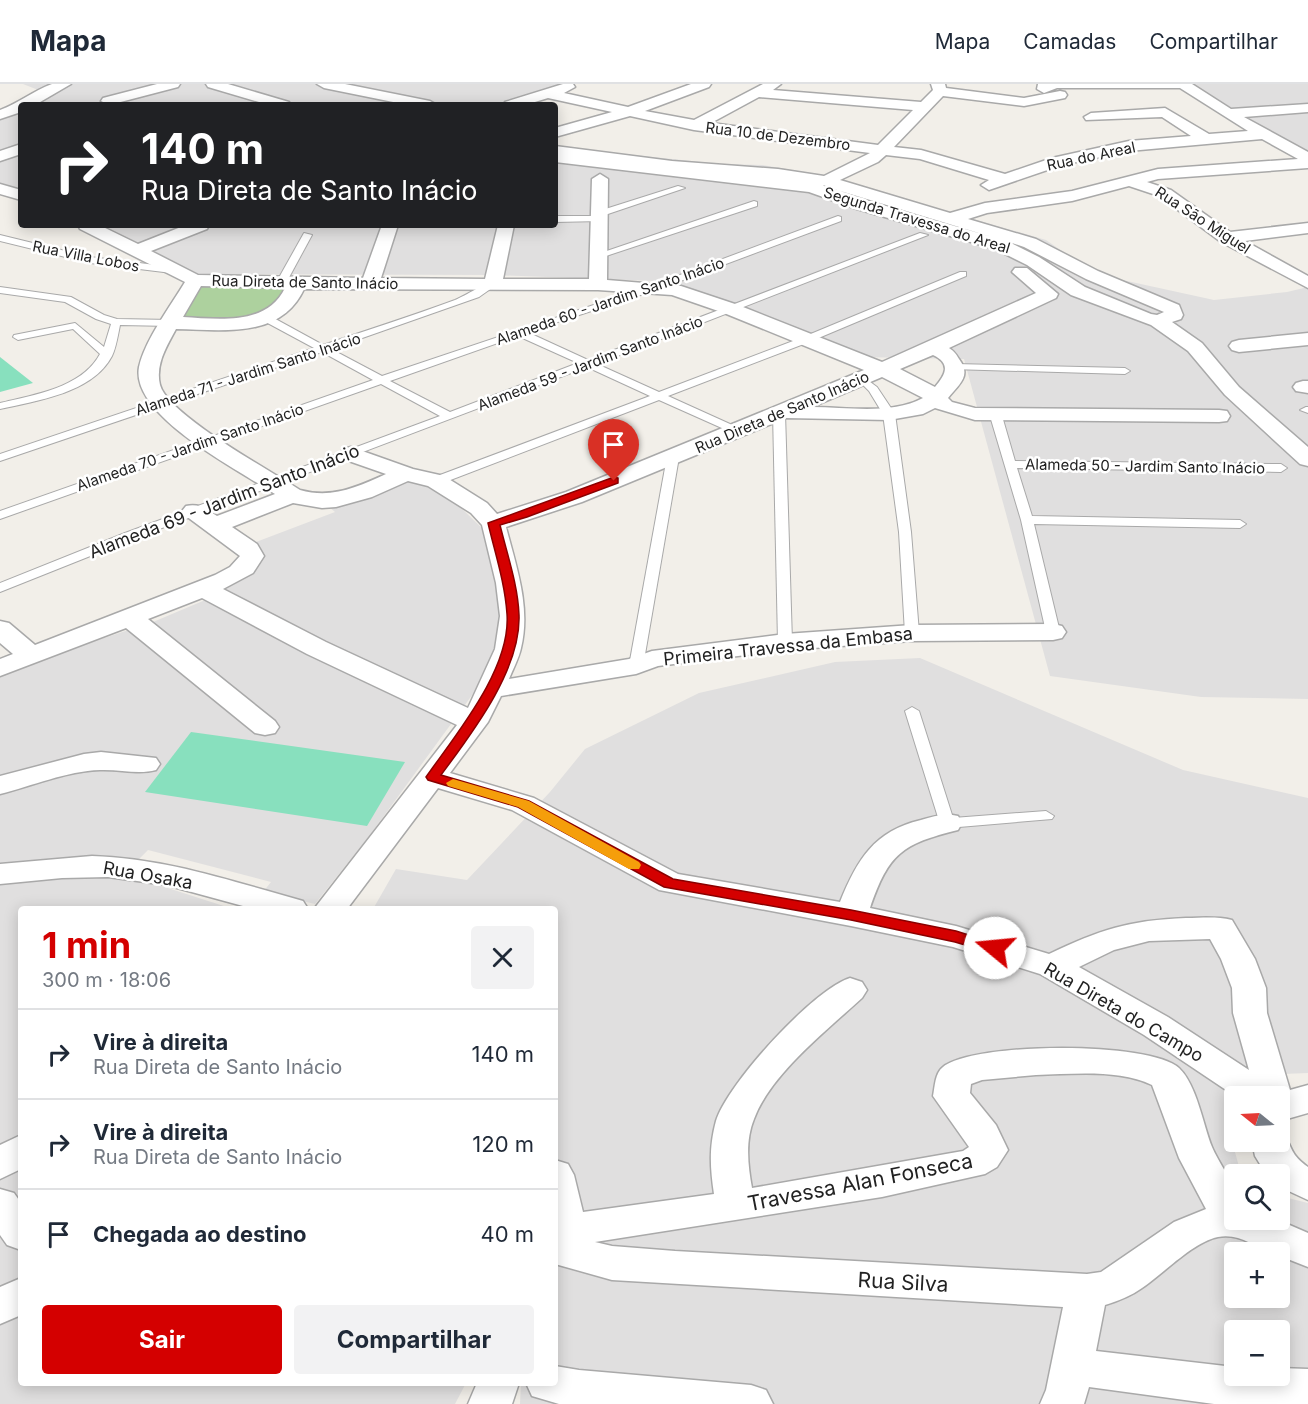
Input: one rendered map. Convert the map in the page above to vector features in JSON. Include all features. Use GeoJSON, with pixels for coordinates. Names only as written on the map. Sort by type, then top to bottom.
{"type":"FeatureCollection","features":[{"type":"Feature","properties":{"kind":"street"},"geometry":{"type":"LineString","coordinates":[[30,102],[44,92],[64,84]]}},
{"type":"Feature","properties":{"kind":"street"},"geometry":{"type":"LineString","coordinates":[[108,101],[173,84]]}},
{"type":"Feature","properties":{"kind":"street"},"geometry":{"type":"LineString","coordinates":[[213,84],[274,102]]}},
{"type":"Feature","properties":{"kind":"street"},"geometry":{"type":"LineString","coordinates":[[324,84],[427,98]]}},
{"type":"Feature","properties":{"kind":"street"},"geometry":{"type":"LineString","coordinates":[[521,102],[575,84]]}},
{"type":"Feature","properties":{"kind":"street"},"geometry":{"type":"LineString","coordinates":[[558,132],[625,112],[704,84]]}},
{"type":"Feature","properties":{"kind":"street"},"geometry":{"type":"LineString","coordinates":[[694,126],[774,84]]}},
{"type":"Feature","properties":{"kind":"street"},"geometry":{"type":"LineString","coordinates":[[1128,146],[1076,105],[1044,89],[1044,86],[1057,84],[1183,84],[1228,114],[1307,158]]}},
{"type":"Feature","properties":{"kind":"street"},"geometry":{"type":"LineString","coordinates":[[558,151],[826,181],[873,159],[925,107],[939,87],[1024,102],[1165,112],[1206,138]]}},
{"type":"Feature","properties":{"kind":"street"},"geometry":{"type":"LineString","coordinates":[[759,93],[925,107]]}},
{"type":"Feature","properties":{"kind":"street","name":"Rua 10 de Dezembro"},"geometry":{"type":"LineString","coordinates":[[550,94],[694,126],[885,149],[946,160],[1005,179]]}},
{"type":"Feature","properties":{"kind":"street"},"geometry":{"type":"LineString","coordinates":[[0,115],[18,108]]}},
{"type":"Feature","properties":{"kind":"street"},"geometry":{"type":"LineString","coordinates":[[1228,114],[1308,108]]}},
{"type":"Feature","properties":{"kind":"street","name":"Rua do Areal"},"geometry":{"type":"LineString","coordinates":[[976,191],[1058,161],[1128,146],[1263,134]]}},
{"type":"Feature","properties":{"kind":"street"},"geometry":{"type":"LineString","coordinates":[[0,156],[18,150]]}},
{"type":"Feature","properties":{"kind":"street","name":"Segunda Travessa do Areal"},"geometry":{"type":"LineString","coordinates":[[558,157],[812,187],[863,205],[1001,245],[1034,261],[1078,291],[1145,318],[1158,321],[1174,315],[1172,309],[1092,275],[1042,248],[949,210],[926,211],[826,181]]}},
{"type":"Feature","properties":{"kind":"street"},"geometry":{"type":"LineString","coordinates":[[949,210],[986,208],[1072,196],[1128,180],[1174,172],[1307,158]]}},
{"type":"Feature","properties":{"kind":"street","name":"Rua São Miguel"},"geometry":{"type":"LineString","coordinates":[[1058,161],[1128,180],[1165,193],[1227,238],[1308,283]]}},
{"type":"Feature","properties":{"kind":"street"},"geometry":{"type":"LineString","coordinates":[[598,285],[600,179]]}},
{"type":"Feature","properties":{"kind":"street"},"geometry":{"type":"LineString","coordinates":[[0,189],[18,194]]}},
{"type":"Feature","properties":{"kind":"street","name":"Rua Direta de Santo Inácio"},"geometry":{"type":"LineString","coordinates":[[92,228],[172,270],[190,289],[289,283],[493,283],[656,287],[689,293],[883,370]]}},
{"type":"Feature","properties":{"kind":"street"},"geometry":{"type":"LineString","coordinates":[[136,251],[194,228]]}},
{"type":"Feature","properties":{"kind":"street"},"geometry":{"type":"LineString","coordinates":[[370,283],[389,228]]}},
{"type":"Feature","properties":{"kind":"street"},"geometry":{"type":"LineString","coordinates":[[493,283],[505,228]]}},
{"type":"Feature","properties":{"kind":"street"},"geometry":{"type":"LineString","coordinates":[[1227,238],[1308,228]]}},
{"type":"Feature","properties":{"kind":"street"},"geometry":{"type":"LineString","coordinates":[[883,370],[1048,296],[1047,290],[1017,269]]}},
{"type":"Feature","properties":{"kind":"street"},"geometry":{"type":"LineString","coordinates":[[171,323],[228,323],[266,318],[284,306],[289,283]]}},
{"type":"Feature","properties":{"kind":"street"},"geometry":{"type":"LineString","coordinates":[[190,289],[150,364],[150,383],[159,403],[209,441],[283,489],[318,503],[336,501],[406,474]]}},
{"type":"Feature","properties":{"kind":"street"},"geometry":{"type":"LineString","coordinates":[[1158,321],[1199,351],[1232,391],[1308,459]]}},
{"type":"Feature","properties":{"kind":"street"},"geometry":{"type":"LineString","coordinates":[[1239,346],[1308,339]]}},
{"type":"Feature","properties":{"kind":"street"},"geometry":{"type":"LineString","coordinates":[[779,413],[889,414],[916,410],[935,400],[955,375],[955,367],[946,354],[933,348]]}},
{"type":"Feature","properties":{"kind":"street"},"geometry":{"type":"LineString","coordinates":[[883,370],[916,384],[935,400],[958,411],[996,416],[1219,416]]}},
{"type":"Feature","properties":{"kind":"street","name":"Rua Direta de Santo Inácio"},"geometry":{"type":"LineString","coordinates":[[494,523],[563,501],[883,370]]}},
{"type":"Feature","properties":{"kind":"street"},"geometry":{"type":"LineString","coordinates":[[332,906],[474,722],[491,690],[508,649],[513,616],[494,523],[479,508],[436,481],[406,474],[351,454]]}},
{"type":"Feature","properties":{"kind":"street"},"geometry":{"type":"LineString","coordinates":[[205,518],[283,489]]}},
{"type":"Feature","properties":{"kind":"street"},"geometry":{"type":"LineString","coordinates":[[0,668],[203,589],[241,570],[250,562],[252,556],[248,549],[205,518]]}},
{"type":"Feature","properties":{"kind":"street"},"geometry":{"type":"LineString","coordinates":[[203,589],[330,655],[410,693],[426,697],[474,722]]}},
{"type":"Feature","properties":{"kind":"street"},"geometry":{"type":"LineString","coordinates":[[129,618],[265,727]]}},
{"type":"Feature","properties":{"kind":"street"},"geometry":{"type":"LineString","coordinates":[[0,629],[30,656]]}},
{"type":"Feature","properties":{"kind":"street","name":"Primeira Travessa da Embasa"},"geometry":{"type":"LineString","coordinates":[[491,690],[636,666],[652,659],[785,642],[912,633],[1053,632]]}},
{"type":"Feature","properties":{"kind":"street"},"geometry":{"type":"LineString","coordinates":[[0,785],[84,763],[101,761],[146,764]]}},
{"type":"Feature","properties":{"kind":"street","name":"Rua Direta do Campo"},"geometry":{"type":"LineString","coordinates":[[433,777],[524,804],[669,883],[851,915],[956,937],[1052,966],[1156,1026],[1246,1086]]}},
{"type":"Feature","properties":{"kind":"street"},"geometry":{"type":"LineString","coordinates":[[851,915],[863,883],[880,853],[911,832],[947,823]]}},
{"type":"Feature","properties":{"kind":"street","name":"Rua Osaka"},"geometry":{"type":"LineString","coordinates":[[0,874],[73,867],[122,867],[162,874],[281,906]]}},
{"type":"Feature","properties":{"kind":"street"},"geometry":{"type":"LineString","coordinates":[[1052,966],[1104,941],[1149,930],[1220,927],[1239,959],[1249,988],[1250,1013],[1271,1086]]}},
{"type":"Feature","properties":{"kind":"street"},"geometry":{"type":"LineString","coordinates":[[736,1206],[728,1162],[735,1119],[759,1078],[799,1035],[850,990]]}},
{"type":"Feature","properties":{"kind":"street","name":"Travessa Alan Fonseca"},"geometry":{"type":"LineString","coordinates":[[559,1236],[972,1164],[984,1157],[989,1150],[983,1135],[951,1096],[951,1086],[954,1077],[965,1070],[1000,1064],[1100,1062],[1135,1065],[1165,1076],[1171,1085],[1193,1146],[1211,1185],[1224,1206]]}},
{"type":"Feature","properties":{"kind":"street"},"geometry":{"type":"LineString","coordinates":[[1290,1104],[1308,1099]]}},
{"type":"Feature","properties":{"kind":"street"},"geometry":{"type":"LineString","coordinates":[[0,1164],[18,1152]]}},
{"type":"Feature","properties":{"kind":"street"},"geometry":{"type":"LineString","coordinates":[[1271,1152],[1284,1171],[1308,1185]]}},
{"type":"Feature","properties":{"kind":"street"},"geometry":{"type":"LineString","coordinates":[[0,1204],[18,1230]]}},
{"type":"Feature","properties":{"kind":"street","name":"Rua Silva"},"geometry":{"type":"LineString","coordinates":[[559,1236],[612,1263],[1038,1290],[1087,1291],[1115,1284],[1182,1238],[1203,1226],[1224,1220]]}},
{"type":"Feature","properties":{"kind":"street"},"geometry":{"type":"LineString","coordinates":[[558,1221],[559,1236]]}},
{"type":"Feature","properties":{"kind":"street"},"geometry":{"type":"LineString","coordinates":[[1263,1230],[1308,1251]]}},
{"type":"Feature","properties":{"kind":"street"},"geometry":{"type":"LineString","coordinates":[[1087,1291],[1067,1385],[1214,1385],[1308,1388]]}},
{"type":"Feature","properties":{"kind":"street"},"geometry":{"type":"LineString","coordinates":[[0,1307],[18,1297]]}},
{"type":"Feature","properties":{"kind":"street"},"geometry":{"type":"LineString","coordinates":[[489,1404],[497,1386]]}},
{"type":"Feature","properties":{"kind":"street"},"geometry":{"type":"LineString","coordinates":[[556,1386],[588,1397],[752,1404]]}},
{"type":"Feature","properties":{"kind":"lane"},"geometry":{"type":"LineString","coordinates":[[558,219],[599,216],[681,188]]}},
{"type":"Feature","properties":{"kind":"lane"},"geometry":{"type":"LineString","coordinates":[[597,256],[754,204]]}},
{"type":"Feature","properties":{"kind":"lane","name":"Alameda 60 - Jardim Santo Inácio"},"geometry":{"type":"LineString","coordinates":[[381,381],[518,332],[656,287],[838,219]]}},
{"type":"Feature","properties":{"kind":"lane"},"geometry":{"type":"LineString","coordinates":[[289,283],[307,235]]}},
{"type":"Feature","properties":{"kind":"lane","name":"Alameda 59 - Jardim Santo Inácio"},"geometry":{"type":"LineString","coordinates":[[448,416],[923,235]]}},
{"type":"Feature","properties":{"kind":"lane","name":"Rua Villa Lobos"},"geometry":{"type":"LineString","coordinates":[[0,238],[90,260],[172,270]]}},
{"type":"Feature","properties":{"kind":"lane"},"geometry":{"type":"LineString","coordinates":[[436,481],[805,340],[963,274]]}},
{"type":"Feature","properties":{"kind":"lane","name":"Alameda 71 - Jardim Santo Inácio"},"geometry":{"type":"LineString","coordinates":[[0,458],[445,307],[476,295],[493,283]]}},
{"type":"Feature","properties":{"kind":"lane"},"geometry":{"type":"LineString","coordinates":[[0,290],[68,299],[88,311],[117,322],[171,323]]}},
{"type":"Feature","properties":{"kind":"lane"},"geometry":{"type":"LineString","coordinates":[[266,318],[448,416]]}},
{"type":"Feature","properties":{"kind":"lane"},"geometry":{"type":"LineString","coordinates":[[0,406],[74,383],[90,375],[101,365],[107,355],[115,337],[117,322]]}},
{"type":"Feature","properties":{"kind":"lane"},"geometry":{"type":"LineString","coordinates":[[18,337],[75,326],[107,355]]}},
{"type":"Feature","properties":{"kind":"lane"},"geometry":{"type":"LineString","coordinates":[[518,332],[737,431]]}},
{"type":"Feature","properties":{"kind":"lane"},"geometry":{"type":"LineString","coordinates":[[955,367],[1125,371]]}},
{"type":"Feature","properties":{"kind":"lane"},"geometry":{"type":"LineString","coordinates":[[862,379],[873,389],[889,414],[905,532],[912,633]]}},
{"type":"Feature","properties":{"kind":"lane","name":"Alameda 70 - Jardim Santo Inácio"},"geometry":{"type":"LineString","coordinates":[[0,515],[381,381]]}},
{"type":"Feature","properties":{"kind":"lane"},"geometry":{"type":"LineString","coordinates":[[779,413],[785,642]]}},
{"type":"Feature","properties":{"kind":"lane","name":"Alameda 69 - Jardim Santo Inácio"},"geometry":{"type":"LineString","coordinates":[[283,489],[351,454],[448,416]]}},
{"type":"Feature","properties":{"kind":"lane"},"geometry":{"type":"LineString","coordinates":[[996,416],[1027,520],[1053,632]]}},
{"type":"Feature","properties":{"kind":"lane"},"geometry":{"type":"LineString","coordinates":[[636,666],[673,457]]}},
{"type":"Feature","properties":{"kind":"lane","name":"Alameda 50 - Jardim Santo Inácio"},"geometry":{"type":"LineString","coordinates":[[1010,464],[1281,468]]}},
{"type":"Feature","properties":{"kind":"lane","name":"Alameda 69 - Jardim Santo Inácio"},"geometry":{"type":"LineString","coordinates":[[0,588],[205,518]]}},
{"type":"Feature","properties":{"kind":"lane"},"geometry":{"type":"LineString","coordinates":[[1027,520],[1240,525]]}},
{"type":"Feature","properties":{"kind":"lane"},"geometry":{"type":"LineString","coordinates":[[912,711],[947,823],[1046,816]]}},
{"type":"Feature","properties":{"kind":"shaded area"},"geometry":{"type":"Polygon","coordinates":[[[23,84],[564,84],[503,102],[41,102],[51,95],[23,84]]]}},
{"type":"Feature","properties":{"kind":"shaded area"},"geometry":{"type":"Polygon","coordinates":[[[1184,84],[1308,84],[1308,162],[1184,84]]]}},
{"type":"Feature","properties":{"kind":"shaded area"},"geometry":{"type":"Polygon","coordinates":[[[18,114],[18,191],[0,186],[0,120],[18,114]]]}},
{"type":"Feature","properties":{"kind":"shaded area"},"geometry":{"type":"Polygon","coordinates":[[[558,146],[720,164],[762,165],[817,174],[1046,240],[1095,274],[1214,300],[1287,292],[1308,287],[1308,699],[1201,697],[1050,676],[964,359],[860,357],[654,281],[493,275],[186,274],[97,228],[558,228],[558,146]]]}},
{"type":"Feature","properties":{"kind":"shaded area"},"geometry":{"type":"Polygon","coordinates":[[[415,479],[460,507],[486,532],[499,574],[504,624],[486,676],[370,835],[315,904],[263,892],[271,882],[148,850],[138,860],[0,867],[0,672],[153,622],[210,598],[247,575],[265,554],[251,544],[335,512],[328,506],[415,479]]]}},
{"type":"Feature","properties":{"kind":"shaded area"},"geometry":{"type":"Polygon","coordinates":[[[920,658],[1183,770],[1308,798],[1308,1073],[1259,1075],[1256,1086],[1224,1086],[1224,1152],[1235,1152],[1238,1164],[1224,1164],[1224,1230],[1290,1230],[1290,1198],[1308,1203],[1308,1404],[520,1404],[521,1386],[558,1386],[558,906],[375,906],[396,869],[467,880],[550,792],[585,749],[699,693],[835,662],[920,658]]]}},
{"type":"Feature","properties":{"kind":"shaded area"},"geometry":{"type":"Polygon","coordinates":[[[68,876],[143,880],[224,906],[18,906],[18,1386],[464,1386],[455,1404],[0,1404],[0,884],[68,876]]]}},
{"type":"Feature","properties":{"kind":"green space"},"geometry":{"type":"Polygon","coordinates":[[[201,277],[297,278],[280,305],[239,321],[170,321],[201,277]]]}},
{"type":"Feature","properties":{"kind":"green space"},"geometry":{"type":"Polygon","coordinates":[[[0,357],[33,383],[0,392],[0,357]]]}},
{"type":"Feature","properties":{"kind":"green space"},"geometry":{"type":"Polygon","coordinates":[[[191,732],[405,762],[367,826],[145,792],[191,732]]]}},
{"type":"Feature","properties":{"kind":"slow traffic"},"geometry":{"type":"LineString","coordinates":[[453,783],[524,804],[634,865]]}},
{"type":"Feature","properties":{"kind":"route"},"geometry":{"type":"LineString","coordinates":[[614,481],[523,515],[494,523],[513,616],[508,649],[491,690],[474,722],[433,777],[524,804],[669,883],[851,915],[956,937],[995,948]]}}]}
